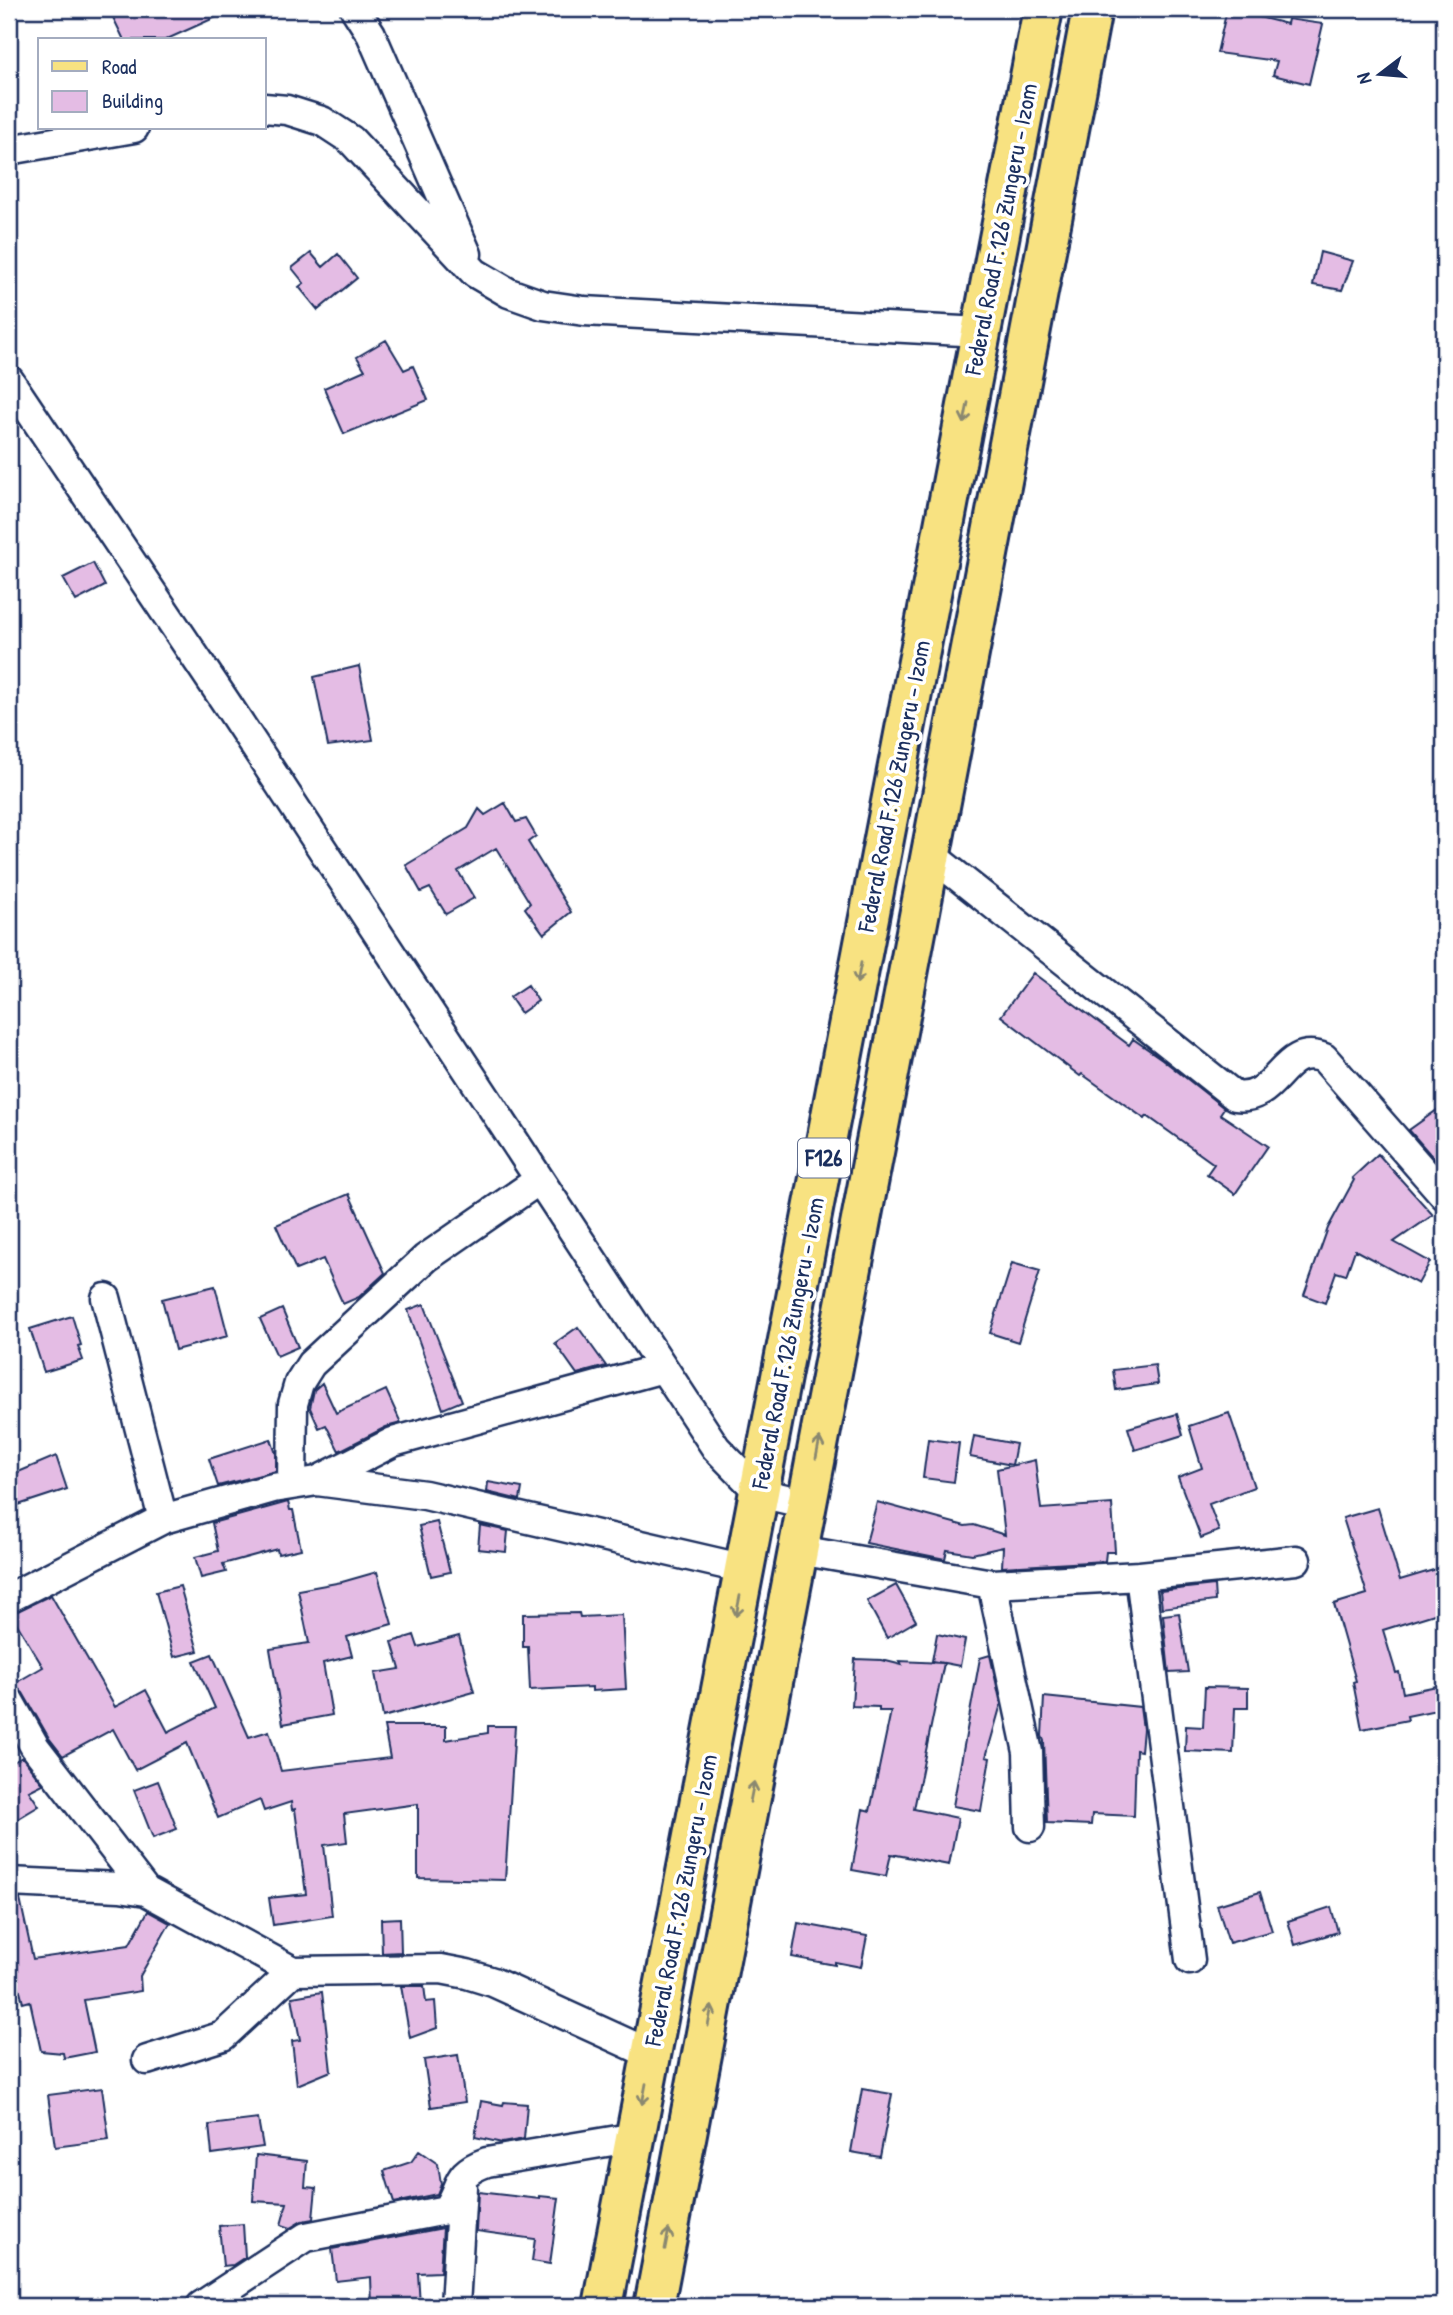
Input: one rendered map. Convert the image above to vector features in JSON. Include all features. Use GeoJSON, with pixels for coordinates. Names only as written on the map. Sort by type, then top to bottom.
{"type":"FeatureCollection","features":[{"type":"Feature","properties":{"kind":"main road","name":"Federal Road F.126 Zungeru - Izom"},"geometry":{"type":"LineString","coordinates":[[603,2306],[1043,9]]}},
{"type":"Feature","properties":{"kind":"main road","name":"Federal Road F.126 Zungeru - Izom"},"geometry":{"type":"LineString","coordinates":[[654,2306],[1092,9]]}},
{"type":"Feature","properties":{"kind":"street"},"geometry":{"type":"LineString","coordinates":[[355,9],[371,34],[475,273]]}},
{"type":"Feature","properties":{"kind":"street"},"geometry":{"type":"LineString","coordinates":[[266,108],[287,110],[322,121],[351,140],[475,273],[509,293],[543,305],[584,311],[981,332]]}},
{"type":"Feature","properties":{"kind":"street"},"geometry":{"type":"LineString","coordinates":[[9,150],[123,130]]}},
{"type":"Feature","properties":{"kind":"street"},"geometry":{"type":"LineString","coordinates":[[9,380],[225,701],[716,1448],[760,1493],[807,1504]]}},
{"type":"Feature","properties":{"kind":"street"},"geometry":{"type":"LineString","coordinates":[[931,855],[1235,1096],[1248,1098],[1259,1094],[1296,1058],[1314,1054],[1324,1058],[1444,1195]]}},
{"type":"Feature","properties":{"kind":"street"},"geometry":{"type":"LineString","coordinates":[[304,1482],[293,1404],[299,1383],[312,1364],[426,1258],[540,1180]]}},
{"type":"Feature","properties":{"kind":"street"},"geometry":{"type":"LineString","coordinates":[[106,1297],[163,1519]]}},
{"type":"Feature","properties":{"kind":"street"},"geometry":{"type":"LineString","coordinates":[[9,1598],[163,1519],[304,1482],[393,1442],[663,1368]]}},
{"type":"Feature","properties":{"kind":"street"},"geometry":{"type":"LineString","coordinates":[[304,1482],[425,1495],[745,1569]]}},
{"type":"Feature","properties":{"kind":"street"},"geometry":{"type":"LineString","coordinates":[[799,1550],[992,1584],[1140,1576],[1296,1560]]}},
{"type":"Feature","properties":{"kind":"street"},"geometry":{"type":"LineString","coordinates":[[1140,1576],[1190,1960]]}},
{"type":"Feature","properties":{"kind":"street"},"geometry":{"type":"LineString","coordinates":[[992,1584],[1028,1752],[1030,1827]]}},
{"type":"Feature","properties":{"kind":"street"},"geometry":{"type":"LineString","coordinates":[[9,1701],[35,1747],[146,1891]]}},
{"type":"Feature","properties":{"kind":"street"},"geometry":{"type":"LineString","coordinates":[[9,1882],[120,1887],[146,1891],[293,1971],[441,1969],[467,1974],[493,1982],[651,2054]]}},
{"type":"Feature","properties":{"kind":"street"},"geometry":{"type":"LineString","coordinates":[[146,2060],[223,2036],[293,1971]]}},
{"type":"Feature","properties":{"kind":"street"},"geometry":{"type":"LineString","coordinates":[[201,2306],[306,2237],[446,2210],[463,2174],[473,2166],[636,2137]]}},
{"type":"Feature","properties":{"kind":"street"},"geometry":{"type":"LineString","coordinates":[[455,2306],[463,2174]]}},
{"type":"Feature","properties":{"kind":"building"},"geometry":{"type":"Polygon","coordinates":[[[109,9],[234,9],[169,38],[123,38],[109,9]]]}},
{"type":"Feature","properties":{"kind":"building"},"geometry":{"type":"Polygon","coordinates":[[[1227,9],[1287,24],[1288,19],[1323,24],[1309,84],[1273,75],[1277,61],[1217,53],[1227,9]]]}},
{"type":"Feature","properties":{"kind":"building"},"geometry":{"type":"Polygon","coordinates":[[[1320,252],[1353,261],[1342,290],[1313,285],[1320,252]]]}},
{"type":"Feature","properties":{"kind":"building"},"geometry":{"type":"Polygon","coordinates":[[[311,253],[323,267],[338,254],[357,278],[318,310],[299,287],[304,283],[292,268],[311,253]]]}},
{"type":"Feature","properties":{"kind":"building"},"geometry":{"type":"Polygon","coordinates":[[[386,340],[404,370],[413,366],[428,400],[344,434],[324,388],[365,370],[357,357],[386,340]]]}},
{"type":"Feature","properties":{"kind":"building"},"geometry":{"type":"Polygon","coordinates":[[[93,563],[105,586],[76,601],[63,578],[93,563]]]}},
{"type":"Feature","properties":{"kind":"building"},"geometry":{"type":"Polygon","coordinates":[[[359,666],[373,740],[328,746],[314,677],[359,666]]]}},
{"type":"Feature","properties":{"kind":"building"},"geometry":{"type":"Polygon","coordinates":[[[505,803],[516,822],[526,819],[536,836],[528,842],[571,912],[544,934],[525,908],[530,903],[496,848],[458,871],[474,898],[446,914],[430,888],[421,892],[406,865],[468,828],[479,809],[485,815],[505,803]]]}},
{"type":"Feature","properties":{"kind":"building"},"geometry":{"type":"Polygon","coordinates":[[[1033,973],[1129,1045],[1133,1039],[1162,1059],[1224,1108],[1220,1114],[1268,1146],[1235,1194],[1207,1174],[1214,1164],[1147,1116],[1145,1119],[1082,1074],[1080,1076],[1001,1016],[1033,973]]]}},
{"type":"Feature","properties":{"kind":"building"},"geometry":{"type":"Polygon","coordinates":[[[528,985],[538,1001],[521,1013],[510,997],[528,985]]]}},
{"type":"Feature","properties":{"kind":"building"},"geometry":{"type":"Polygon","coordinates":[[[1444,1105],[1444,1170],[1409,1130],[1444,1105]]]}},
{"type":"Feature","properties":{"kind":"building"},"geometry":{"type":"Polygon","coordinates":[[[1378,1154],[1433,1215],[1394,1242],[1430,1262],[1418,1284],[1355,1250],[1346,1275],[1336,1272],[1325,1303],[1304,1295],[1328,1228],[1354,1180],[1352,1178],[1378,1154]]]}},
{"type":"Feature","properties":{"kind":"building"},"geometry":{"type":"Polygon","coordinates":[[[349,1194],[385,1273],[359,1297],[343,1304],[323,1259],[296,1270],[276,1225],[349,1194]]]}},
{"type":"Feature","properties":{"kind":"building"},"geometry":{"type":"Polygon","coordinates":[[[1012,1263],[1040,1271],[1018,1342],[990,1333],[1012,1263]]]}},
{"type":"Feature","properties":{"kind":"building"},"geometry":{"type":"Polygon","coordinates":[[[215,1286],[228,1336],[175,1350],[162,1299],[215,1286]]]}},
{"type":"Feature","properties":{"kind":"building"},"geometry":{"type":"Polygon","coordinates":[[[424,1304],[462,1401],[443,1409],[408,1310],[424,1304]]]}},
{"type":"Feature","properties":{"kind":"building"},"geometry":{"type":"Polygon","coordinates":[[[282,1309],[298,1347],[277,1356],[260,1319],[282,1309]]]}},
{"type":"Feature","properties":{"kind":"building"},"geometry":{"type":"Polygon","coordinates":[[[72,1316],[83,1360],[44,1372],[30,1329],[72,1316]]]}},
{"type":"Feature","properties":{"kind":"building"},"geometry":{"type":"Polygon","coordinates":[[[578,1327],[606,1366],[577,1374],[555,1343],[578,1327]]]}},
{"type":"Feature","properties":{"kind":"building"},"geometry":{"type":"Polygon","coordinates":[[[1155,1365],[1158,1384],[1116,1390],[1113,1370],[1155,1365]]]}},
{"type":"Feature","properties":{"kind":"building"},"geometry":{"type":"Polygon","coordinates":[[[322,1383],[336,1413],[386,1390],[401,1423],[386,1427],[339,1451],[326,1425],[319,1428],[310,1408],[314,1390],[322,1383]]]}},
{"type":"Feature","properties":{"kind":"building"},"geometry":{"type":"Polygon","coordinates":[[[1229,1413],[1254,1487],[1209,1504],[1219,1531],[1201,1538],[1178,1477],[1202,1468],[1189,1426],[1229,1413]]]}},
{"type":"Feature","properties":{"kind":"building"},"geometry":{"type":"Polygon","coordinates":[[[1177,1414],[1183,1435],[1135,1450],[1128,1428],[1177,1414]]]}},
{"type":"Feature","properties":{"kind":"building"},"geometry":{"type":"Polygon","coordinates":[[[974,1436],[1016,1444],[1012,1465],[970,1457],[974,1436]]]}},
{"type":"Feature","properties":{"kind":"building"},"geometry":{"type":"Polygon","coordinates":[[[271,1439],[276,1454],[276,1471],[218,1486],[209,1459],[271,1439]]]}},
{"type":"Feature","properties":{"kind":"building"},"geometry":{"type":"Polygon","coordinates":[[[928,1439],[959,1443],[954,1482],[923,1478],[928,1439]]]}},
{"type":"Feature","properties":{"kind":"building"},"geometry":{"type":"Polygon","coordinates":[[[56,1456],[67,1489],[9,1508],[9,1476],[56,1456]]]}},
{"type":"Feature","properties":{"kind":"building"},"geometry":{"type":"Polygon","coordinates":[[[1035,1460],[1041,1509],[1112,1504],[1115,1552],[1106,1552],[1105,1561],[1002,1567],[1003,1547],[972,1554],[947,1550],[945,1559],[866,1543],[877,1502],[1005,1535],[997,1469],[1035,1460]]]}},
{"type":"Feature","properties":{"kind":"building"},"geometry":{"type":"Polygon","coordinates":[[[488,1482],[522,1488],[520,1500],[487,1492],[488,1482]]]}},
{"type":"Feature","properties":{"kind":"building"},"geometry":{"type":"Polygon","coordinates":[[[288,1502],[290,1510],[293,1510],[301,1549],[278,1554],[277,1549],[223,1564],[226,1572],[201,1578],[195,1557],[218,1551],[212,1523],[288,1502]]]}},
{"type":"Feature","properties":{"kind":"building"},"geometry":{"type":"Polygon","coordinates":[[[1378,1508],[1400,1580],[1440,1568],[1444,1581],[1444,1611],[1383,1630],[1396,1673],[1399,1672],[1403,1693],[1437,1686],[1441,1709],[1407,1716],[1408,1720],[1362,1729],[1353,1682],[1356,1681],[1334,1604],[1367,1594],[1343,1518],[1378,1508]]]}},
{"type":"Feature","properties":{"kind":"building"},"geometry":{"type":"Polygon","coordinates":[[[437,1522],[450,1572],[431,1576],[419,1526],[437,1522]]]}},
{"type":"Feature","properties":{"kind":"building"},"geometry":{"type":"Polygon","coordinates":[[[480,1525],[508,1531],[506,1552],[478,1549],[480,1525]]]}},
{"type":"Feature","properties":{"kind":"building"},"geometry":{"type":"Polygon","coordinates":[[[377,1572],[392,1624],[347,1637],[352,1656],[323,1663],[332,1715],[283,1724],[270,1649],[309,1643],[298,1590],[377,1572]]]}},
{"type":"Feature","properties":{"kind":"building"},"geometry":{"type":"Polygon","coordinates":[[[896,1585],[916,1621],[887,1638],[867,1601],[896,1585]]]}},
{"type":"Feature","properties":{"kind":"building"},"geometry":{"type":"Polygon","coordinates":[[[1214,1585],[1215,1601],[1162,1608],[1160,1591],[1214,1585]]]}},
{"type":"Feature","properties":{"kind":"building"},"geometry":{"type":"Polygon","coordinates":[[[180,1586],[198,1651],[174,1657],[156,1592],[180,1586]]]}},
{"type":"Feature","properties":{"kind":"building"},"geometry":{"type":"Polygon","coordinates":[[[51,1595],[115,1707],[146,1690],[168,1732],[215,1708],[194,1661],[212,1654],[249,1737],[269,1731],[281,1771],[390,1758],[384,1726],[446,1726],[446,1740],[488,1733],[488,1726],[515,1726],[505,1880],[418,1878],[418,1804],[344,1814],[347,1842],[324,1845],[332,1916],[273,1925],[269,1898],[306,1894],[295,1809],[292,1810],[291,1802],[264,1811],[260,1800],[218,1818],[187,1743],[135,1770],[113,1729],[63,1756],[49,1738],[23,1693],[12,1685],[43,1667],[11,1614],[51,1595]]]}},
{"type":"Feature","properties":{"kind":"building"},"geometry":{"type":"Polygon","coordinates":[[[579,1613],[580,1617],[622,1615],[626,1689],[592,1691],[592,1687],[530,1690],[528,1647],[523,1647],[523,1614],[579,1613]]]}},
{"type":"Feature","properties":{"kind":"building"},"geometry":{"type":"Polygon","coordinates":[[[1179,1613],[1188,1672],[1169,1673],[1163,1615],[1179,1613]]]}},
{"type":"Feature","properties":{"kind":"building"},"geometry":{"type":"Polygon","coordinates":[[[937,1634],[965,1640],[960,1666],[944,1663],[914,1809],[958,1818],[949,1865],[891,1854],[886,1876],[852,1870],[863,1809],[870,1811],[891,1711],[879,1711],[879,1707],[852,1706],[855,1659],[882,1660],[902,1665],[900,1661],[943,1663],[932,1661],[937,1634]]]}},
{"type":"Feature","properties":{"kind":"building"},"geometry":{"type":"Polygon","coordinates":[[[414,1635],[418,1647],[459,1636],[474,1692],[383,1717],[375,1673],[400,1669],[392,1642],[414,1635]]]}},
{"type":"Feature","properties":{"kind":"building"},"geometry":{"type":"Polygon","coordinates":[[[990,1655],[1001,1704],[986,1757],[990,1758],[981,1811],[953,1806],[980,1658],[990,1655]]]}},
{"type":"Feature","properties":{"kind":"building"},"geometry":{"type":"Polygon","coordinates":[[[1205,1687],[1248,1688],[1248,1708],[1235,1708],[1233,1753],[1185,1751],[1186,1726],[1203,1727],[1205,1687]]]}},
{"type":"Feature","properties":{"kind":"building"},"geometry":{"type":"Polygon","coordinates":[[[1044,1697],[1140,1707],[1143,1729],[1141,1751],[1136,1750],[1134,1816],[1092,1814],[1091,1825],[1047,1823],[1042,1736],[1044,1697]]]}},
{"type":"Feature","properties":{"kind":"building"},"geometry":{"type":"Polygon","coordinates":[[[9,1757],[12,1763],[22,1757],[43,1784],[29,1791],[39,1806],[9,1824],[9,1757]]]}},
{"type":"Feature","properties":{"kind":"building"},"geometry":{"type":"Polygon","coordinates":[[[158,1781],[177,1829],[153,1838],[134,1790],[158,1781]]]}},
{"type":"Feature","properties":{"kind":"building"},"geometry":{"type":"Polygon","coordinates":[[[1260,1892],[1272,1931],[1229,1943],[1217,1905],[1260,1892]]]}},
{"type":"Feature","properties":{"kind":"building"},"geometry":{"type":"Polygon","coordinates":[[[9,1899],[20,1899],[33,1959],[129,1945],[148,1911],[170,1923],[140,1976],[141,1991],[84,2000],[95,2052],[64,2058],[63,2053],[41,2051],[30,2001],[23,2003],[9,1948],[9,1899]]]}},
{"type":"Feature","properties":{"kind":"building"},"geometry":{"type":"Polygon","coordinates":[[[1331,1907],[1338,1932],[1295,1945],[1288,1921],[1331,1907]]]}},
{"type":"Feature","properties":{"kind":"building"},"geometry":{"type":"Polygon","coordinates":[[[400,1918],[401,1952],[382,1953],[381,1919],[400,1918]]]}},
{"type":"Feature","properties":{"kind":"building"},"geometry":{"type":"Polygon","coordinates":[[[798,1923],[867,1936],[861,1967],[792,1957],[798,1923]]]}},
{"type":"Feature","properties":{"kind":"building"},"geometry":{"type":"Polygon","coordinates":[[[401,1986],[424,1986],[426,2002],[435,2001],[437,2028],[410,2038],[401,1986]]]}},
{"type":"Feature","properties":{"kind":"building"},"geometry":{"type":"Polygon","coordinates":[[[322,1992],[331,2071],[297,2085],[292,2041],[300,2040],[292,1997],[322,1992]]]}},
{"type":"Feature","properties":{"kind":"building"},"geometry":{"type":"Polygon","coordinates":[[[458,2055],[465,2102],[431,2107],[424,2060],[458,2055]]]}},
{"type":"Feature","properties":{"kind":"building"},"geometry":{"type":"Polygon","coordinates":[[[102,2088],[109,2140],[55,2147],[48,2095],[102,2088]]]}},
{"type":"Feature","properties":{"kind":"building"},"geometry":{"type":"Polygon","coordinates":[[[862,2089],[892,2094],[880,2157],[851,2152],[862,2089]]]}},
{"type":"Feature","properties":{"kind":"building"},"geometry":{"type":"Polygon","coordinates":[[[481,2101],[503,2105],[504,2102],[527,2104],[524,2139],[502,2143],[475,2137],[481,2101]]]}},
{"type":"Feature","properties":{"kind":"building"},"geometry":{"type":"Polygon","coordinates":[[[258,2119],[263,2147],[212,2154],[209,2125],[258,2119]]]}},
{"type":"Feature","properties":{"kind":"building"},"geometry":{"type":"Polygon","coordinates":[[[419,2151],[438,2164],[441,2184],[437,2194],[394,2203],[384,2171],[411,2162],[419,2151]]]}},
{"type":"Feature","properties":{"kind":"building"},"geometry":{"type":"Polygon","coordinates":[[[256,2155],[307,2161],[305,2187],[316,2188],[313,2219],[302,2221],[290,2228],[281,2225],[287,2203],[253,2201],[256,2155]]]}},
{"type":"Feature","properties":{"kind":"building"},"geometry":{"type":"Polygon","coordinates":[[[478,2192],[540,2199],[540,2196],[559,2198],[550,2264],[532,2261],[535,2239],[476,2231],[478,2192]]]}},
{"type":"Feature","properties":{"kind":"building"},"geometry":{"type":"Polygon","coordinates":[[[243,2224],[245,2257],[233,2265],[223,2266],[219,2226],[243,2224]]]}},
{"type":"Feature","properties":{"kind":"building"},"geometry":{"type":"Polygon","coordinates":[[[443,2228],[440,2272],[418,2273],[420,2306],[372,2306],[371,2277],[336,2281],[332,2249],[443,2228]]]}}]}
